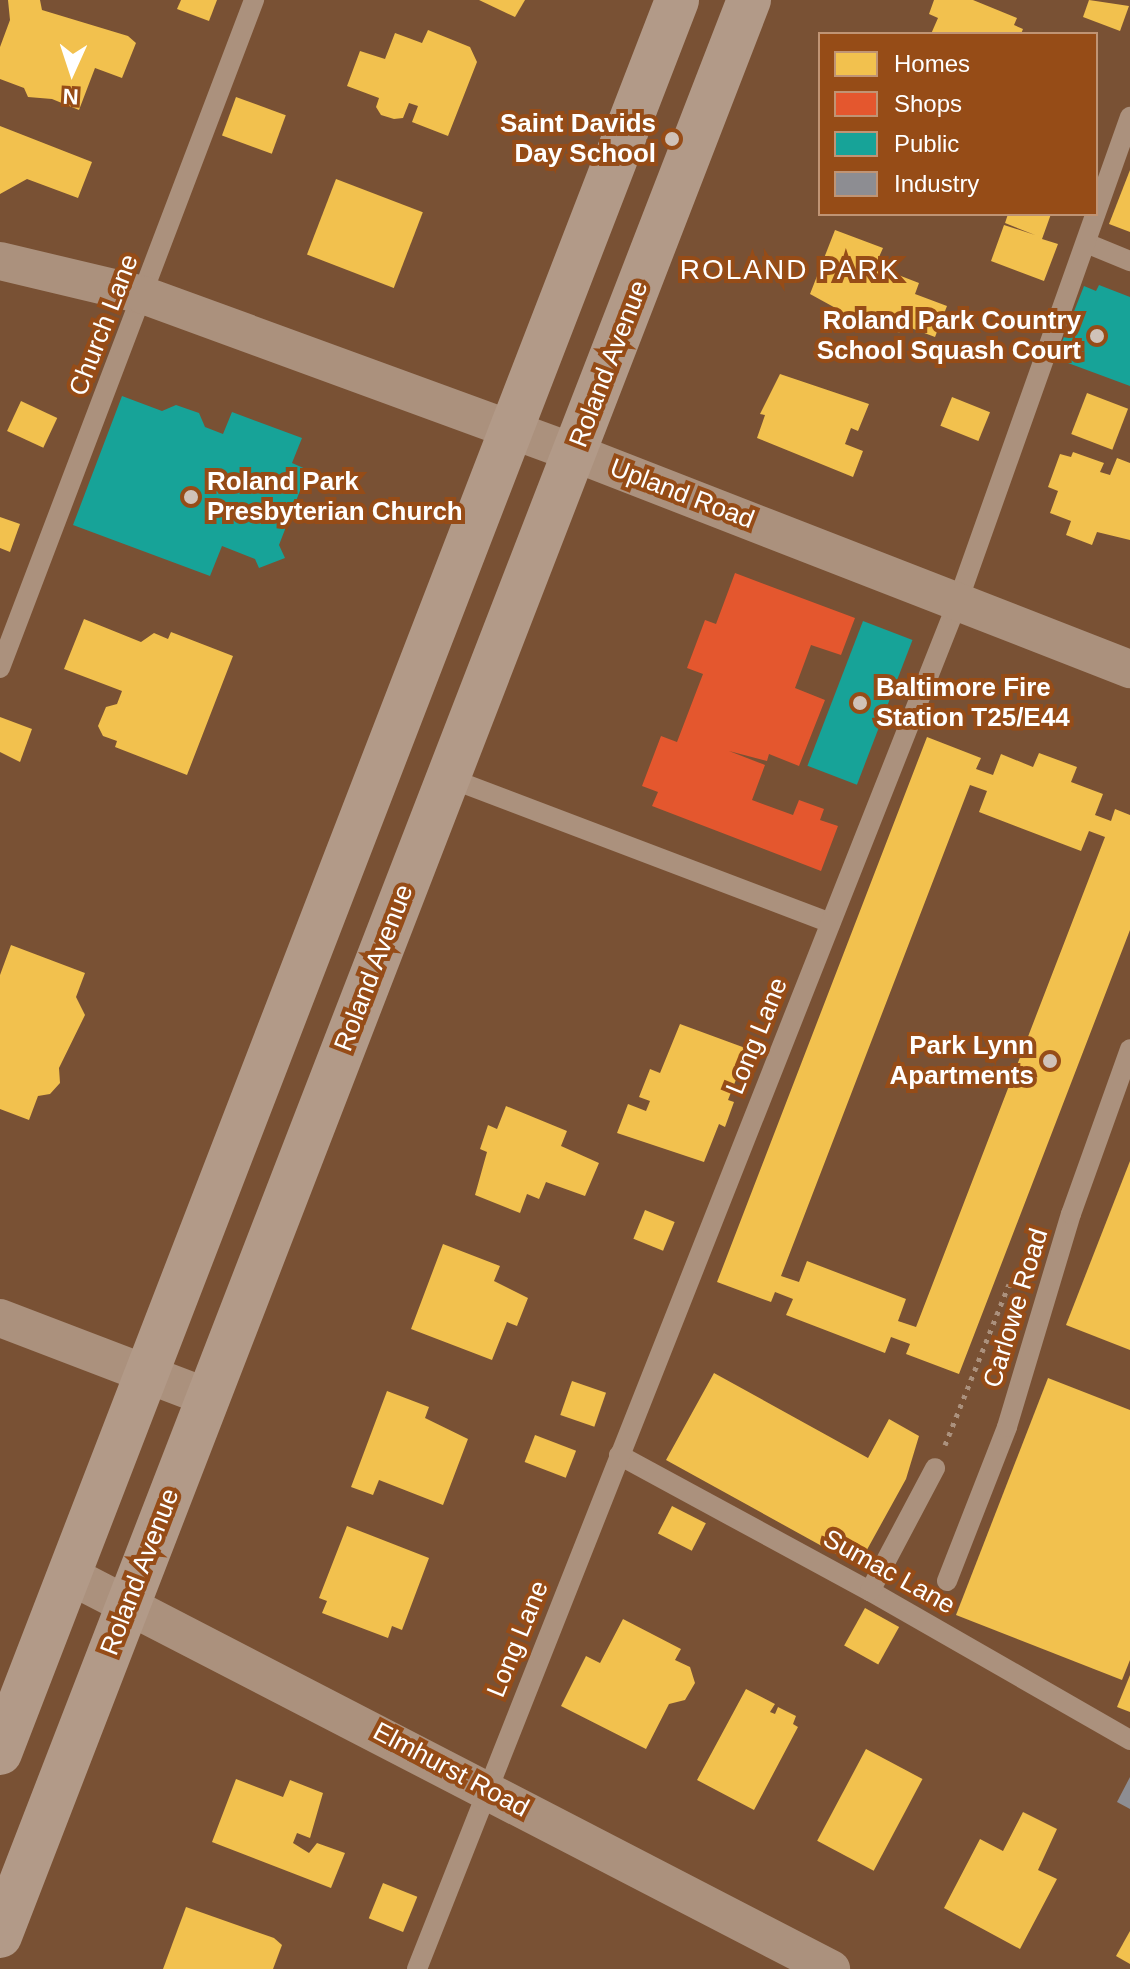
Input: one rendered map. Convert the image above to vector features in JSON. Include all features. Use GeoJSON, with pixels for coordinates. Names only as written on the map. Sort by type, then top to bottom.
{"type":"FeatureCollection","features":[{"type":"Feature","properties":{"kind":"main road"},"geometry":{"type":"LineString","coordinates":[[0,1753],[143,1373],[677,0]]}},
{"type":"Feature","properties":{"kind":"main road","name":"Roland Avenue"},"geometry":{"type":"LineString","coordinates":[[0,1936],[749,0]]}},
{"type":"Feature","properties":{"kind":"street","name":"Upland Road"},"geometry":{"type":"LineString","coordinates":[[0,261],[143,295],[575,453],[1130,669]]}},
{"type":"Feature","properties":{"kind":"street"},"geometry":{"type":"LineString","coordinates":[[0,1318],[207,1397]]}},
{"type":"Feature","properties":{"kind":"street","name":"Elmhurst Road"},"geometry":{"type":"LineString","coordinates":[[69,1575],[487,1788],[831,1969]]}},
{"type":"Feature","properties":{"kind":"lane","name":"Church Lane"},"geometry":{"type":"LineString","coordinates":[[0,668],[254,0]]}},
{"type":"Feature","properties":{"kind":"lane","name":"Long Lane"},"geometry":{"type":"LineString","coordinates":[[1098,209],[1130,117]]}},
{"type":"Feature","properties":{"kind":"lane","name":"Long Lane"},"geometry":{"type":"LineString","coordinates":[[417,1969],[958,601],[1095,216]]}},
{"type":"Feature","properties":{"kind":"lane"},"geometry":{"type":"LineString","coordinates":[[1086,243],[1130,261]]}},
{"type":"Feature","properties":{"kind":"lane"},"geometry":{"type":"LineString","coordinates":[[449,778],[830,923]]}},
{"type":"Feature","properties":{"kind":"lane","name":"Carlowe Road"},"geometry":{"type":"LineString","coordinates":[[947,1581],[1007,1427],[1071,1214],[1130,1049]]}},
{"type":"Feature","properties":{"kind":"lane","name":"Sumac Lane"},"geometry":{"type":"LineString","coordinates":[[619,1455],[870,1591],[1130,1740]]}},
{"type":"Feature","properties":{"kind":"lane"},"geometry":{"type":"LineString","coordinates":[[870,1591],[935,1468]]}},
{"type":"Feature","properties":{"kind":"path"},"geometry":{"type":"LineString","coordinates":[[935,1468],[1009,1284]]}},
{"type":"Feature","properties":{"kind":"building: Homes"},"geometry":{"type":"Polygon","coordinates":[[[8,0],[40,0],[42,10],[128,36],[136,43],[122,78],[95,68],[79,110],[52,99],[28,97],[24,88],[0,79],[0,47],[10,20],[8,0]]]}},
{"type":"Feature","properties":{"kind":"building: Homes"},"geometry":{"type":"Polygon","coordinates":[[[181,0],[217,0],[209,21],[177,9],[181,0]]]}},
{"type":"Feature","properties":{"kind":"building: Homes"},"geometry":{"type":"Polygon","coordinates":[[[479,0],[525,0],[515,17],[479,0]]]}},
{"type":"Feature","properties":{"kind":"building: Homes"},"geometry":{"type":"Polygon","coordinates":[[[934,0],[973,0],[1017,18],[1014,25],[1023,29],[1022,32],[932,32],[938,18],[929,14],[934,0]]]}},
{"type":"Feature","properties":{"kind":"building: Homes"},"geometry":{"type":"Polygon","coordinates":[[[1089,0],[1129,6],[1120,31],[1083,17],[1089,0]]]}},
{"type":"Feature","properties":{"kind":"building: Homes"},"geometry":{"type":"Polygon","coordinates":[[[428,30],[470,47],[477,62],[448,136],[412,122],[418,106],[409,103],[403,118],[394,119],[381,115],[376,107],[379,98],[347,86],[360,51],[385,59],[395,33],[422,43],[428,30]]]}},
{"type":"Feature","properties":{"kind":"building: Homes"},"geometry":{"type":"Polygon","coordinates":[[[236,97],[286,115],[272,154],[222,136],[236,97]]]}},
{"type":"Feature","properties":{"kind":"building: Homes"},"geometry":{"type":"Polygon","coordinates":[[[0,126],[92,162],[78,198],[27,179],[0,194],[0,126]]]}},
{"type":"Feature","properties":{"kind":"building: Homes"},"geometry":{"type":"Polygon","coordinates":[[[1130,170],[1130,232],[1109,224],[1130,170]]]}},
{"type":"Feature","properties":{"kind":"building: Homes"},"geometry":{"type":"Polygon","coordinates":[[[336,179],[423,212],[394,288],[307,255],[336,179]]]}},
{"type":"Feature","properties":{"kind":"building: Homes"},"geometry":{"type":"Polygon","coordinates":[[[1007,216],[1050,216],[1042,239],[1058,244],[1044,281],[991,261],[1004,225],[1035,235],[1005,223],[1007,216]]]}},
{"type":"Feature","properties":{"kind":"building: Homes"},"geometry":{"type":"Polygon","coordinates":[[[835,230],[883,248],[875,266],[919,283],[915,294],[947,306],[935,337],[903,325],[900,333],[865,320],[848,326],[841,311],[810,294],[835,230]]]}},
{"type":"Feature","properties":{"kind":"building: Homes"},"geometry":{"type":"Polygon","coordinates":[[[780,374],[869,404],[858,431],[851,428],[845,444],[863,451],[853,477],[757,438],[765,415],[760,414],[780,374]]]}},
{"type":"Feature","properties":{"kind":"building: Homes"},"geometry":{"type":"Polygon","coordinates":[[[1087,393],[1128,409],[1112,450],[1071,434],[1087,393]]]}},
{"type":"Feature","properties":{"kind":"building: Homes"},"geometry":{"type":"Polygon","coordinates":[[[952,397],[990,412],[978,441],[940,426],[952,397]]]}},
{"type":"Feature","properties":{"kind":"building: Homes"},"geometry":{"type":"Polygon","coordinates":[[[21,401],[57,418],[43,448],[7,431],[21,401]]]}},
{"type":"Feature","properties":{"kind":"building: Homes"},"geometry":{"type":"Polygon","coordinates":[[[1073,452],[1104,463],[1100,472],[1110,475],[1117,458],[1130,463],[1130,540],[1097,532],[1092,545],[1066,535],[1071,521],[1050,513],[1058,491],[1048,487],[1060,454],[1071,457],[1073,452]]]}},
{"type":"Feature","properties":{"kind":"building: Homes"},"geometry":{"type":"Polygon","coordinates":[[[0,517],[20,524],[10,552],[0,548],[0,517]]]}},
{"type":"Feature","properties":{"kind":"building: Homes"},"geometry":{"type":"Polygon","coordinates":[[[84,619],[141,642],[154,633],[168,639],[171,632],[233,656],[187,775],[115,747],[117,741],[103,736],[98,726],[106,707],[117,704],[122,691],[64,669],[84,619]]]}},
{"type":"Feature","properties":{"kind":"building: Homes"},"geometry":{"type":"Polygon","coordinates":[[[0,717],[32,729],[20,762],[0,752],[0,717]]]}},
{"type":"Feature","properties":{"kind":"building: Homes","name":"Park Lynn Apartments"},"geometry":{"type":"Polygon","coordinates":[[[927,737],[981,758],[976,769],[993,775],[1001,754],[1033,767],[1039,753],[1077,767],[1071,782],[1103,794],[1095,815],[1111,821],[1115,809],[1130,815],[1130,930],[959,1374],[906,1354],[910,1344],[891,1337],[885,1353],[786,1315],[793,1299],[775,1292],[771,1302],[717,1282],[927,737]],[[970,785],[781,1276],[799,1282],[807,1261],[906,1299],[898,1321],[916,1327],[1105,837],[1089,831],[1081,851],[979,812],[987,791],[970,785]]]}},
{"type":"Feature","properties":{"kind":"building: Homes"},"geometry":{"type":"Polygon","coordinates":[[[11,945],[85,973],[76,997],[85,1015],[59,1068],[60,1083],[50,1094],[38,1096],[29,1120],[0,1109],[0,975],[11,945]]]}},
{"type":"Feature","properties":{"kind":"building: Homes"},"geometry":{"type":"Polygon","coordinates":[[[680,1024],[748,1049],[728,1100],[734,1102],[725,1127],[719,1124],[704,1162],[617,1133],[628,1104],[646,1111],[650,1101],[639,1097],[650,1069],[660,1073],[680,1024]]]}},
{"type":"Feature","properties":{"kind":"building: Homes"},"geometry":{"type":"Polygon","coordinates":[[[506,1106],[567,1131],[561,1146],[599,1163],[585,1196],[546,1182],[539,1199],[527,1194],[520,1213],[475,1195],[487,1152],[480,1149],[488,1125],[497,1129],[506,1106]]]}},
{"type":"Feature","properties":{"kind":"building: Homes"},"geometry":{"type":"Polygon","coordinates":[[[1130,1161],[1130,1350],[1066,1325],[1130,1161]]]}},
{"type":"Feature","properties":{"kind":"building: Homes"},"geometry":{"type":"Polygon","coordinates":[[[645,1210],[675,1222],[663,1251],[633,1239],[645,1210]]]}},
{"type":"Feature","properties":{"kind":"building: Homes"},"geometry":{"type":"Polygon","coordinates":[[[443,1244],[500,1266],[494,1281],[528,1298],[517,1326],[507,1322],[492,1360],[411,1329],[443,1244]]]}},
{"type":"Feature","properties":{"kind":"building: Homes"},"geometry":{"type":"Polygon","coordinates":[[[714,1373],[868,1458],[889,1419],[919,1436],[906,1479],[858,1566],[666,1460],[714,1373]]]}},
{"type":"Feature","properties":{"kind":"building: Homes"},"geometry":{"type":"Polygon","coordinates":[[[1048,1378],[1130,1410],[1130,1660],[1122,1680],[956,1615],[1048,1378]]]}},
{"type":"Feature","properties":{"kind":"building: Homes"},"geometry":{"type":"Polygon","coordinates":[[[572,1381],[606,1393],[594,1427],[560,1415],[572,1381]]]}},
{"type":"Feature","properties":{"kind":"building: Homes"},"geometry":{"type":"Polygon","coordinates":[[[387,1391],[429,1407],[425,1418],[468,1439],[443,1505],[379,1480],[373,1495],[351,1487],[387,1391]]]}},
{"type":"Feature","properties":{"kind":"building: Homes"},"geometry":{"type":"Polygon","coordinates":[[[535,1435],[576,1451],[566,1478],[525,1462],[535,1435]]]}},
{"type":"Feature","properties":{"kind":"building: Homes"},"geometry":{"type":"Polygon","coordinates":[[[672,1506],[706,1523],[692,1551],[658,1534],[672,1506]]]}},
{"type":"Feature","properties":{"kind":"building: Homes"},"geometry":{"type":"Polygon","coordinates":[[[347,1526],[429,1558],[402,1630],[392,1626],[388,1638],[322,1613],[327,1601],[319,1598],[347,1526]]]}},
{"type":"Feature","properties":{"kind":"building: Homes"},"geometry":{"type":"Polygon","coordinates":[[[865,1608],[899,1627],[878,1665],[844,1646],[865,1608]]]}},
{"type":"Feature","properties":{"kind":"building: Homes"},"geometry":{"type":"Polygon","coordinates":[[[623,1619],[681,1649],[675,1660],[690,1667],[695,1683],[685,1700],[669,1704],[646,1749],[561,1706],[586,1656],[600,1663],[623,1619]]]}},
{"type":"Feature","properties":{"kind":"building: Homes"},"geometry":{"type":"Polygon","coordinates":[[[1130,1675],[1130,1712],[1117,1707],[1130,1675]]]}},
{"type":"Feature","properties":{"kind":"building: Homes"},"geometry":{"type":"Polygon","coordinates":[[[746,1689],[775,1704],[770,1712],[775,1714],[778,1707],[796,1716],[793,1724],[798,1727],[754,1810],[697,1780],[746,1689]]]}},
{"type":"Feature","properties":{"kind":"building: Homes"},"geometry":{"type":"Polygon","coordinates":[[[866,1749],[923,1779],[874,1871],[817,1841],[866,1749]]]}},
{"type":"Feature","properties":{"kind":"building: Homes"},"geometry":{"type":"Polygon","coordinates":[[[236,1779],[283,1797],[290,1780],[323,1793],[310,1838],[297,1833],[293,1843],[309,1853],[317,1843],[345,1853],[331,1888],[212,1842],[236,1779]]]}},
{"type":"Feature","properties":{"kind":"building: Homes"},"geometry":{"type":"Polygon","coordinates":[[[1023,1812],[1057,1829],[1038,1870],[1057,1879],[1020,1949],[944,1908],[980,1839],[1003,1851],[1023,1812]]]}},
{"type":"Feature","properties":{"kind":"building: Homes"},"geometry":{"type":"Polygon","coordinates":[[[383,1883],[417,1897],[403,1932],[369,1918],[383,1883]]]}},
{"type":"Feature","properties":{"kind":"building: Homes"},"geometry":{"type":"Polygon","coordinates":[[[186,1907],[274,1938],[282,1945],[273,1969],[163,1969],[186,1907]]]}},
{"type":"Feature","properties":{"kind":"building: Homes"},"geometry":{"type":"Polygon","coordinates":[[[1130,1931],[1130,1964],[1116,1956],[1130,1931]]]}},
{"type":"Feature","properties":{"kind":"building: Shops"},"geometry":{"type":"Polygon","coordinates":[[[735,573],[855,618],[841,655],[811,645],[795,688],[825,700],[799,766],[769,754],[767,761],[729,751],[765,765],[752,800],[793,815],[799,800],[824,809],[820,820],[838,826],[821,871],[652,806],[658,792],[642,786],[661,736],[677,742],[703,674],[687,668],[705,620],[716,624],[735,573]]]}},
{"type":"Feature","properties":{"kind":"building: Public","name":"Roland Park Country School Squash Court"},"geometry":{"type":"Polygon","coordinates":[[[1099,285],[1130,297],[1130,386],[1068,363],[1071,357],[1058,352],[1084,286],[1096,291],[1099,285]]]}},
{"type":"Feature","properties":{"kind":"building: Public","name":"Roland Park Presbyterian Church"},"geometry":{"type":"Polygon","coordinates":[[[122,396],[162,411],[176,405],[199,413],[205,427],[223,434],[232,412],[302,438],[292,463],[308,470],[279,545],[285,558],[259,568],[255,559],[222,546],[210,576],[73,525],[122,396]]]}},
{"type":"Feature","properties":{"kind":"building: Public","name":"Baltimore Fire Station T25/E44"},"geometry":{"type":"Polygon","coordinates":[[[863,621],[912,640],[857,785],[807,766],[863,621]]]}},
{"type":"Feature","properties":{"kind":"building: Industry"},"geometry":{"type":"Polygon","coordinates":[[[1130,1777],[1130,1809],[1117,1802],[1130,1777]]]}},
{"type":"Feature","properties":{"kind":"place","name":"Saint Davids Day School"},"geometry":{"type":"Point","coordinates":[672,139]}},
{"type":"Feature","properties":{"kind":"place","name":"Roland Park Country School Squash Court"},"geometry":{"type":"Point","coordinates":[1097,336]}},
{"type":"Feature","properties":{"kind":"place","name":"Roland Park Presbyterian Church"},"geometry":{"type":"Point","coordinates":[191,497]}},
{"type":"Feature","properties":{"kind":"place","name":"Baltimore Fire Station T25/E44"},"geometry":{"type":"Point","coordinates":[860,703]}},
{"type":"Feature","properties":{"kind":"place","name":"Park Lynn Apartments"},"geometry":{"type":"Point","coordinates":[1050,1061]}},
{"type":"Feature","properties":{"kind":"district","name":"ROLAND PARK"},"geometry":{"type":"Point","coordinates":[790,270]}}]}
